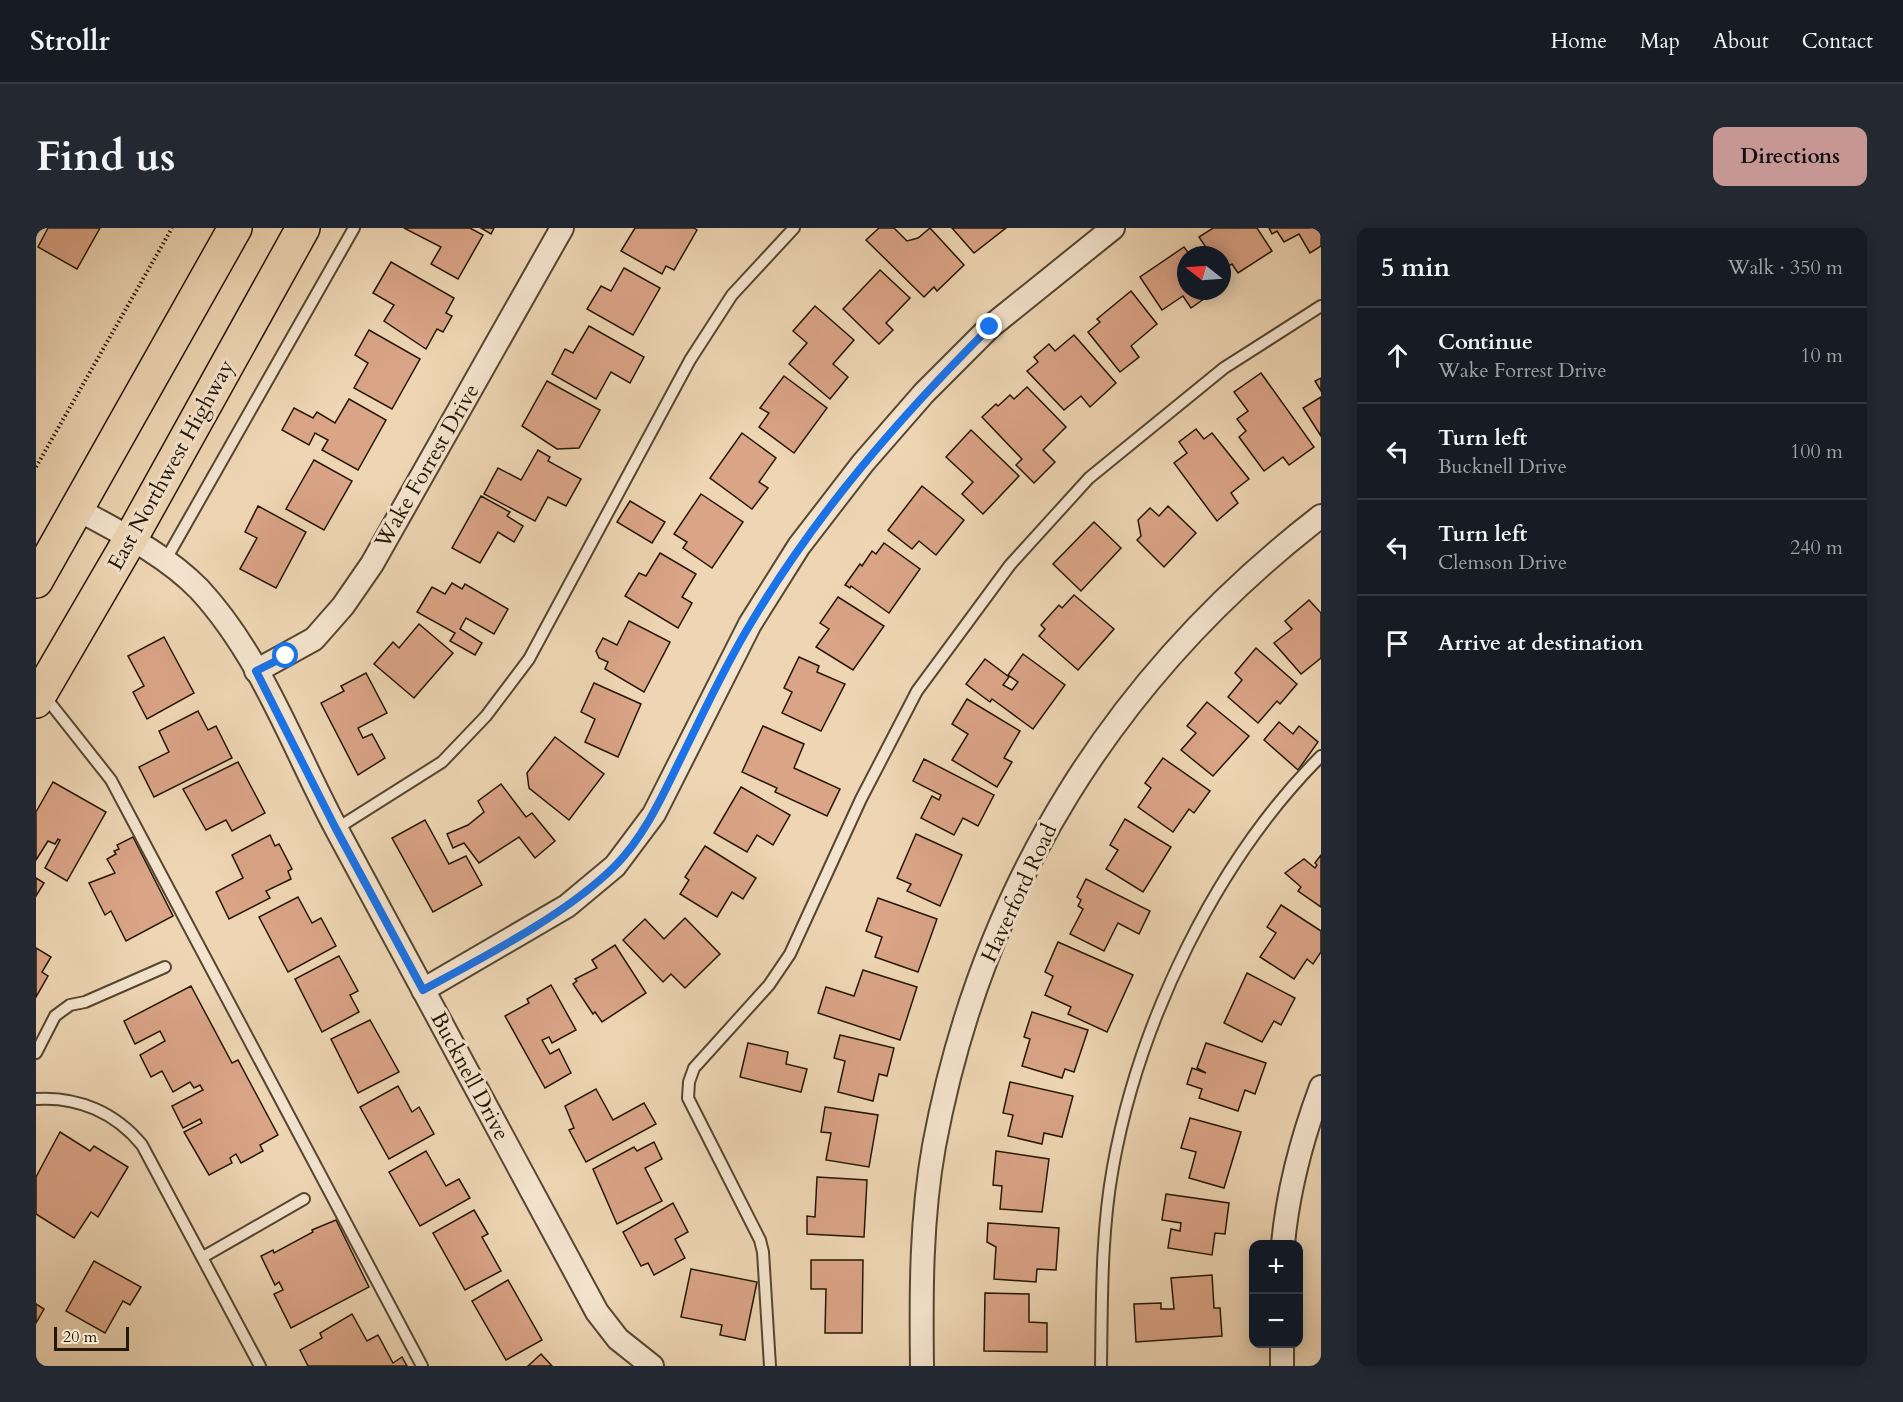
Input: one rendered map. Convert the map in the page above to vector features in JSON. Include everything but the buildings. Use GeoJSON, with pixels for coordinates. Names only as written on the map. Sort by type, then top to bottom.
{"type":"FeatureCollection","features":[{"type":"Feature","properties":{"kind":"main road"},"geometry":{"type":"LineString","coordinates":[[36,580],[235,228]]}},
{"type":"Feature","properties":{"kind":"main road","name":"East Northwest Highway"},"geometry":{"type":"LineString","coordinates":[[39,696],[131,538],[303,228]]}},
{"type":"Feature","properties":{"kind":"street","name":"Wake Forrest Drive"},"geometry":{"type":"LineString","coordinates":[[256,671],[315,639],[343,606],[372,564],[562,228]]}},
{"type":"Feature","properties":{"kind":"street"},"geometry":{"type":"LineString","coordinates":[[423,990],[567,906],[615,866],[654,814],[750,624],[799,546],[863,463],[924,393],[990,327],[1113,228]]}},
{"type":"Feature","properties":{"kind":"street","name":"Bucknell Drive"},"geometry":{"type":"LineString","coordinates":[[77,509],[131,538],[165,561],[198,589],[225,622],[256,671],[336,829],[597,1312],[618,1339],[652,1366]]}},
{"type":"Feature","properties":{"kind":"street","name":"Haverford Road"},"geometry":{"type":"LineString","coordinates":[[922,1366],[921,1279],[925,1213],[934,1147],[952,1064],[975,990],[1005,913],[1044,834],[1079,775],[1164,660],[1218,604],[1287,542],[1321,516]]}},
{"type":"Feature","properties":{"kind":"street"},"geometry":{"type":"LineString","coordinates":[[1284,1240],[1302,1137],[1321,1087]]}},
{"type":"Feature","properties":{"kind":"street"},"geometry":{"type":"LineString","coordinates":[[1282,1348],[1282,1366]]}},
{"type":"Feature","properties":{"kind":"lane"},"geometry":{"type":"LineString","coordinates":[[165,561],[354,228]]}},
{"type":"Feature","properties":{"kind":"lane"},"geometry":{"type":"LineString","coordinates":[[336,829],[442,762],[486,717],[529,659],[690,360],[732,295],[794,228]]}},
{"type":"Feature","properties":{"kind":"lane"},"geometry":{"type":"LineString","coordinates":[[770,1366],[763,1252],[760,1240],[688,1098],[688,1082],[694,1068],[769,985],[790,954],[861,799],[917,691],[1010,565],[1089,478],[1224,368],[1321,306]]}},
{"type":"Feature","properties":{"kind":"lane"},"geometry":{"type":"LineString","coordinates":[[39,696],[111,780],[422,1366]]}},
{"type":"Feature","properties":{"kind":"lane"},"geometry":{"type":"LineString","coordinates":[[1101,1366],[1103,1261],[1113,1169],[1123,1117],[1147,1037],[1165,991],[1210,907],[1264,822],[1321,756]]}},
{"type":"Feature","properties":{"kind":"lane"},"geometry":{"type":"LineString","coordinates":[[36,1053],[55,1016],[70,1005],[85,1002],[165,967]]}},
{"type":"Feature","properties":{"kind":"lane"},"geometry":{"type":"LineString","coordinates":[[36,1099],[69,1100],[99,1110],[126,1125],[142,1145],[260,1366]]}},
{"type":"Feature","properties":{"kind":"lane"},"geometry":{"type":"LineString","coordinates":[[203,1257],[304,1198]]}},
{"type":"Feature","properties":{"kind":"path"},"geometry":{"type":"LineString","coordinates":[[36,467],[172,228]]}},
{"type":"Feature","properties":{"kind":"route"},"geometry":{"type":"LineString","coordinates":[[286,656],[256,671],[336,829],[423,990],[567,906],[615,866],[654,814],[720,679],[750,624],[799,546],[863,463],[924,393],[990,327]]}}]}
